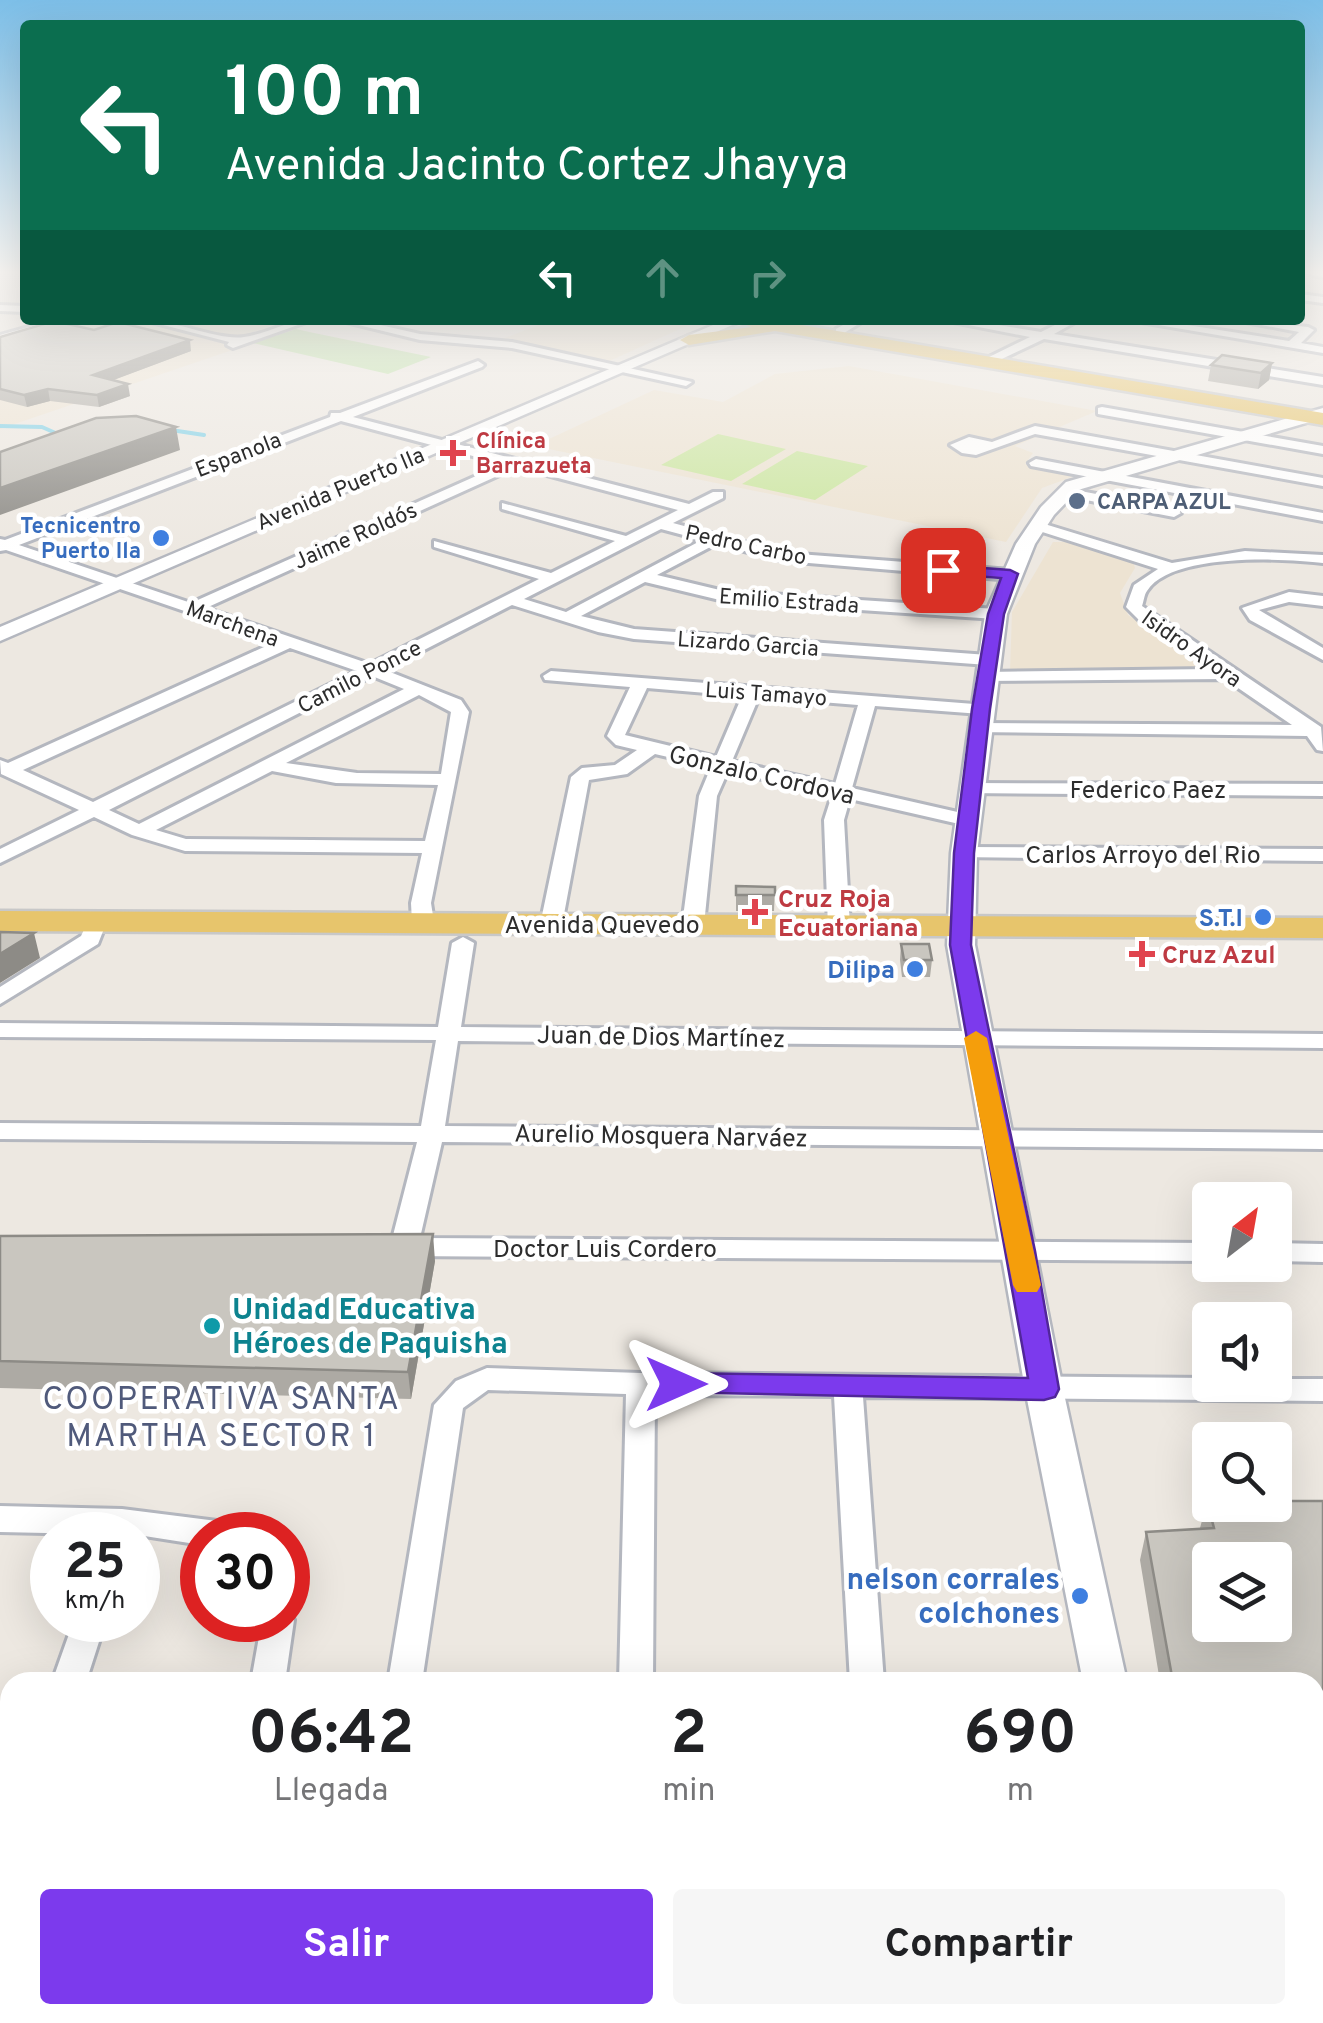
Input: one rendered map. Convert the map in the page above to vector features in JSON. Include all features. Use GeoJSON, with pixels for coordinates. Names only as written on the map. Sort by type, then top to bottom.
{"type":"FeatureCollection","features":[{"type":"Feature","properties":{"kind":"main road","name":"Avenida Puerto Ila"},"geometry":{"type":"LineString","coordinates":[[0,622],[112,580],[613,367]]}},
{"type":"Feature","properties":{"kind":"main road"},"geometry":{"type":"LineString","coordinates":[[1039,367],[1320,415]]}},
{"type":"Feature","properties":{"kind":"main road"},"geometry":{"type":"LineString","coordinates":[[1103,1672],[976,1038],[961,936],[964,853],[996,614],[1010,574],[1038,526],[1065,492],[1104,475],[1238,434],[1320,415]]}},
{"type":"Feature","properties":{"kind":"main road","name":"Avenida Puerto Ila"},"geometry":{"type":"LineString","coordinates":[[0,634],[112,580]]}},
{"type":"Feature","properties":{"kind":"main road","name":"Avenida Quevedo"},"geometry":{"type":"LineString","coordinates":[[0,921],[94,930],[463,943],[1323,928]]}},
{"type":"Feature","properties":{"kind":"main road","name":"Avenida Quevedo"},"geometry":{"type":"LineString","coordinates":[[0,939],[94,930],[423,922],[839,927],[961,936],[1323,948]]}},
{"type":"Feature","properties":{"kind":"street","name":"Espanola"},"geometry":{"type":"LineString","coordinates":[[2,545],[471,367]]}},
{"type":"Feature","properties":{"kind":"street"},"geometry":{"type":"LineString","coordinates":[[622,367],[686,382]]}},
{"type":"Feature","properties":{"kind":"street"},"geometry":{"type":"LineString","coordinates":[[1238,367],[1323,381]]}},
{"type":"Feature","properties":{"kind":"street"},"geometry":{"type":"LineString","coordinates":[[1102,411],[1323,450]]}},
{"type":"Feature","properties":{"kind":"street"},"geometry":{"type":"LineString","coordinates":[[335,416],[692,509]]}},
{"type":"Feature","properties":{"kind":"street"},"geometry":{"type":"LineString","coordinates":[[994,446],[1021,432],[1035,430],[1323,482]]}},
{"type":"Feature","properties":{"kind":"street","name":"Jaime Roldós"},"geometry":{"type":"LineString","coordinates":[[193,608],[518,462]]}},
{"type":"Feature","properties":{"kind":"street"},"geometry":{"type":"LineString","coordinates":[[1036,463],[1323,517]]}},
{"type":"Feature","properties":{"kind":"street"},"geometry":{"type":"LineString","coordinates":[[1065,492],[1174,513]]}},
{"type":"Feature","properties":{"kind":"street","name":"Camilo Ponce"},"geometry":{"type":"LineString","coordinates":[[0,857],[718,496]]}},
{"type":"Feature","properties":{"kind":"street"},"geometry":{"type":"LineString","coordinates":[[507,506],[630,542]]}},
{"type":"Feature","properties":{"kind":"street","name":"Pedro Carbo"},"geometry":{"type":"LineString","coordinates":[[662,525],[796,558],[1010,574]]}},
{"type":"Feature","properties":{"kind":"street"},"geometry":{"type":"LineString","coordinates":[[1038,526],[1172,568]]}},
{"type":"Feature","properties":{"kind":"street"},"geometry":{"type":"LineString","coordinates":[[566,618],[714,539]]}},
{"type":"Feature","properties":{"kind":"street"},"geometry":{"type":"LineString","coordinates":[[439,544],[553,580]]}},
{"type":"Feature","properties":{"kind":"street","name":"Marchena"},"geometry":{"type":"LineString","coordinates":[[2,545],[444,696],[460,712],[449,779]]}},
{"type":"Feature","properties":{"kind":"street","name":"Isidro Ayora"},"geometry":{"type":"LineString","coordinates":[[1315,553],[1250,553],[1172,568],[1146,578],[1133,596],[1134,607],[1319,736]]}},
{"type":"Feature","properties":{"kind":"street","name":"Emilio Estrada"},"geometry":{"type":"LineString","coordinates":[[644,578],[724,596],[996,614]]}},
{"type":"Feature","properties":{"kind":"street"},"geometry":{"type":"LineString","coordinates":[[1323,601],[1297,596],[1250,608],[1256,617],[1323,655]]}},
{"type":"Feature","properties":{"kind":"street","name":"Lizardo Garcia"},"geometry":{"type":"LineString","coordinates":[[512,600],[634,634],[987,669],[1229,674]]}},
{"type":"Feature","properties":{"kind":"street"},"geometry":{"type":"LineString","coordinates":[[4,768],[287,642]]}},
{"type":"Feature","properties":{"kind":"street","name":"Luis Tamayo"},"geometry":{"type":"LineString","coordinates":[[550,676],[868,700],[980,718],[1319,736]]}},
{"type":"Feature","properties":{"kind":"street","name":"Gonzalo Cordova"},"geometry":{"type":"LineString","coordinates":[[641,682],[616,736],[721,765],[968,820]]}},
{"type":"Feature","properties":{"kind":"street"},"geometry":{"type":"LineString","coordinates":[[138,832],[420,688]]}},
{"type":"Feature","properties":{"kind":"street"},"geometry":{"type":"LineString","coordinates":[[693,925],[708,796],[752,693]]}},
{"type":"Feature","properties":{"kind":"street"},"geometry":{"type":"LineString","coordinates":[[839,927],[834,820],[868,700]]}},
{"type":"Feature","properties":{"kind":"street"},"geometry":{"type":"LineString","coordinates":[[551,925],[580,777],[626,768],[652,748]]}},
{"type":"Feature","properties":{"kind":"street"},"geometry":{"type":"LineString","coordinates":[[267,764],[313,778],[346,781],[449,779],[422,903],[423,922]]}},
{"type":"Feature","properties":{"kind":"street"},"geometry":{"type":"LineString","coordinates":[[4,768],[138,832],[185,845],[433,847]]}},
{"type":"Feature","properties":{"kind":"street","name":"Federico Paez"},"geometry":{"type":"LineString","coordinates":[[972,788],[1323,790]]}},
{"type":"Feature","properties":{"kind":"street","name":"Carlos Arroyo del Rio"},"geometry":{"type":"LineString","coordinates":[[964,853],[1323,855]]}},
{"type":"Feature","properties":{"kind":"street"},"geometry":{"type":"LineString","coordinates":[[0,997],[94,930]]}},
{"type":"Feature","properties":{"kind":"street"},"geometry":{"type":"LineString","coordinates":[[432,1132],[463,943]]}},
{"type":"Feature","properties":{"kind":"street","name":"Juan de Dios Martínez"},"geometry":{"type":"LineString","coordinates":[[0,1030],[1323,1041]]}},
{"type":"Feature","properties":{"kind":"street","name":"Aurelio Mosquera Narváez"},"geometry":{"type":"LineString","coordinates":[[0,1130],[999,1141],[1323,1140]]}},
{"type":"Feature","properties":{"kind":"street","name":"Doctor Luis Cordero"},"geometry":{"type":"LineString","coordinates":[[432,1132],[395,1246],[1192,1252]]}},
{"type":"Feature","properties":{"kind":"street"},"geometry":{"type":"LineString","coordinates":[[1292,1252],[1323,1253]]}},
{"type":"Feature","properties":{"kind":"street"},"geometry":{"type":"LineString","coordinates":[[407,1672],[449,1405],[458,1392],[488,1379],[1323,1390]]}},
{"type":"Feature","properties":{"kind":"street"},"geometry":{"type":"LineString","coordinates":[[636,1672],[641,1384]]}},
{"type":"Feature","properties":{"kind":"street"},"geometry":{"type":"LineString","coordinates":[[848,1386],[867,1672]]}},
{"type":"Feature","properties":{"kind":"street"},"geometry":{"type":"LineString","coordinates":[[0,1519],[30,1522]]}},
{"type":"Feature","properties":{"kind":"street"},"geometry":{"type":"LineString","coordinates":[[72,1672],[83,1642]]}},
{"type":"Feature","properties":{"kind":"street"},"geometry":{"type":"LineString","coordinates":[[270,1672],[274,1642]]}},
{"type":"Feature","properties":{"kind":"shaded area"},"geometry":{"type":"Polygon","coordinates":[[[0,367],[181,367],[0,429],[0,367]]]}},
{"type":"Feature","properties":{"kind":"shaded area"},"geometry":{"type":"Polygon","coordinates":[[[857,367],[1097,411],[1015,446],[1033,453],[1025,464],[1077,475],[1042,488],[1006,542],[534,446],[654,390],[723,402],[775,374],[857,367]]]}},
{"type":"Feature","properties":{"kind":"shaded area"},"geometry":{"type":"Polygon","coordinates":[[[1053,542],[1073,542],[1133,562],[1135,568],[1120,593],[1128,615],[1210,669],[1010,672],[1012,612],[1053,542]]]}},
{"type":"Feature","properties":{"kind":"green space"},"geometry":{"type":"Polygon","coordinates":[[[359,367],[405,367],[388,374],[359,367]]]}},
{"type":"Feature","properties":{"kind":"green space"},"geometry":{"type":"Polygon","coordinates":[[[718,434],[786,449],[731,481],[661,465],[718,434]]]}},
{"type":"Feature","properties":{"kind":"green space"},"geometry":{"type":"Polygon","coordinates":[[[797,451],[868,466],[815,500],[742,484],[797,451]]]}},
{"type":"Feature","properties":{"kind":"building"},"geometry":{"type":"Polygon","coordinates":[[[0,367],[114,367],[93,375],[128,384],[97,395],[48,389],[24,395],[0,389],[0,367]]]}},
{"type":"Feature","properties":{"kind":"building"},"geometry":{"type":"Polygon","coordinates":[[[1226,367],[1267,367],[1261,373],[1226,367]]]}},
{"type":"Feature","properties":{"kind":"building"},"geometry":{"type":"Polygon","coordinates":[[[136,416],[176,427],[0,488],[0,452],[96,418],[136,416]]]}},
{"type":"Feature","properties":{"kind":"building"},"geometry":{"type":"Polygon","coordinates":[[[736,886],[775,887],[775,895],[736,895],[736,886]]]}},
{"type":"Feature","properties":{"kind":"building"},"geometry":{"type":"Polygon","coordinates":[[[0,932],[34,933],[0,954],[0,932]]]}},
{"type":"Feature","properties":{"kind":"building"},"geometry":{"type":"Polygon","coordinates":[[[901,944],[929,944],[932,960],[904,960],[901,944]]]}},
{"type":"Feature","properties":{"kind":"building","name":"Unidad Educativa Héroes de Paquisha"},"geometry":{"type":"Polygon","coordinates":[[[433,1234],[408,1372],[0,1361],[0,1236],[433,1234]]]}},
{"type":"Feature","properties":{"kind":"building"},"geometry":{"type":"Polygon","coordinates":[[[1292,1501],[1323,1501],[1323,1672],[1171,1672],[1146,1532],[1214,1528],[1212,1522],[1292,1522],[1292,1501]]]}},
{"type":"Feature","properties":{"kind":"waterway"},"geometry":{"type":"LineString","coordinates":[[0,426],[42,427],[60,435]]}},
{"type":"Feature","properties":{"kind":"waterway"},"geometry":{"type":"LineString","coordinates":[[171,430],[204,435]]}},
{"type":"Feature","properties":{"kind":"slow traffic"},"geometry":{"type":"LineString","coordinates":[[976,1038],[1027,1285]]}},
{"type":"Feature","properties":{"kind":"place","name":"Clínica Barrazueta"},"geometry":{"type":"Point","coordinates":[453,453]}},
{"type":"Feature","properties":{"kind":"place","name":"CARPA AZUL"},"geometry":{"type":"Point","coordinates":[1077,501]}},
{"type":"Feature","properties":{"kind":"place","name":"Tecnicentro Puerto Ila"},"geometry":{"type":"Point","coordinates":[161,538]}},
{"type":"Feature","properties":{"kind":"place","name":"Cruz Roja Ecuatoriana"},"geometry":{"type":"Point","coordinates":[755,912]}},
{"type":"Feature","properties":{"kind":"place","name":"S.T.I"},"geometry":{"type":"Point","coordinates":[1263,917]}},
{"type":"Feature","properties":{"kind":"place","name":"Cruz Azul"},"geometry":{"type":"Point","coordinates":[1142,954]}},
{"type":"Feature","properties":{"kind":"place","name":"Dilipa"},"geometry":{"type":"Point","coordinates":[915,969]}},
{"type":"Feature","properties":{"kind":"place","name":"Unidad Educativa Héroes de Paquisha"},"geometry":{"type":"Point","coordinates":[212,1326]}},
{"type":"Feature","properties":{"kind":"place","name":"nelson corrales colchones"},"geometry":{"type":"Point","coordinates":[1080,1596]}},
{"type":"Feature","properties":{"kind":"district","name":"COOPERATIVA SANTA MARTHA SECTOR 1"},"geometry":{"type":"Point","coordinates":[222,1416]}},
{"type":"Feature","properties":{"kind":"route"},"geometry":{"type":"LineString","coordinates":[[676,1384],[1044,1389],[1021,1251],[960,945],[964,853],[981,709],[996,614],[1010,574],[943,570]]}}]}
